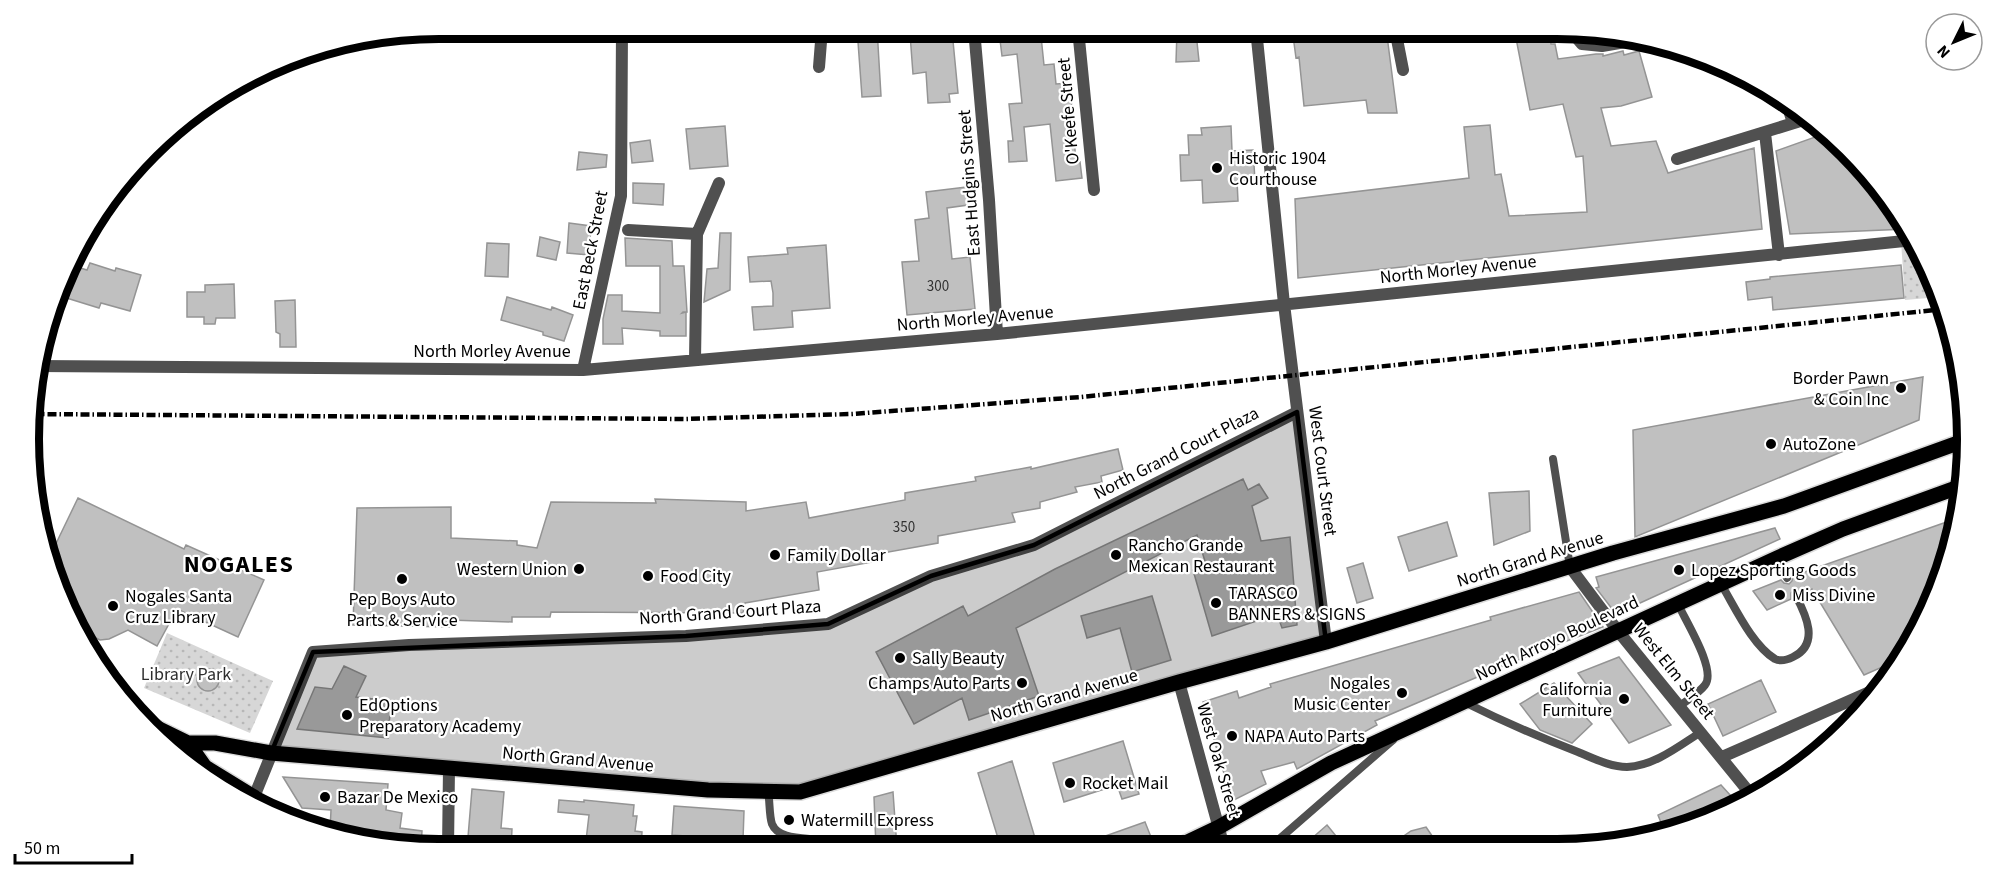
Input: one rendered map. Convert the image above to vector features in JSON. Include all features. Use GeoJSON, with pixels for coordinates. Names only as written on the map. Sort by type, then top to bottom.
{"type":"FeatureCollection","features":[{"type":"Feature","properties":{"kind":"main road","name":"North Grand Avenue"},"geometry":{"type":"LineString","coordinates":[[187,749],[215,743],[271,753],[708,790],[800,792],[1179,682],[1326,642],[1570,567],[1784,506],[1957,443]]}},
{"type":"Feature","properties":{"kind":"main road","name":"North Arroyo Boulevard"},"geometry":{"type":"LineString","coordinates":[[1195,839],[1219,828],[1331,763],[1777,558],[1843,529],[1954,489]]}},
{"type":"Feature","properties":{"kind":"street","name":"East Beck Street"},"geometry":{"type":"LineString","coordinates":[[583,370],[621,196],[622,39]]}},
{"type":"Feature","properties":{"kind":"street"},"geometry":{"type":"LineString","coordinates":[[819,68],[821,39]]}},
{"type":"Feature","properties":{"kind":"street","name":"East Hudgins Street"},"geometry":{"type":"LineString","coordinates":[[975,39],[989,200],[997,334]]}},
{"type":"Feature","properties":{"kind":"street","name":"O'Keefe Street"},"geometry":{"type":"LineString","coordinates":[[1079,39],[1094,190]]}},
{"type":"Feature","properties":{"kind":"street","name":"West Court Street"},"geometry":{"type":"LineString","coordinates":[[1257,39],[1284,304],[1326,642]]}},
{"type":"Feature","properties":{"kind":"street"},"geometry":{"type":"LineString","coordinates":[[1397,39],[1403,70]]}},
{"type":"Feature","properties":{"kind":"street"},"geometry":{"type":"LineString","coordinates":[[1578,40],[1582,44],[1602,46],[1616,43]]}},
{"type":"Feature","properties":{"kind":"street"},"geometry":{"type":"LineString","coordinates":[[1790,114],[1793,123]]}},
{"type":"Feature","properties":{"kind":"street"},"geometry":{"type":"LineString","coordinates":[[1677,159],[1800,121]]}},
{"type":"Feature","properties":{"kind":"street"},"geometry":{"type":"LineString","coordinates":[[1765,133],[1779,255]]}},
{"type":"Feature","properties":{"kind":"street"},"geometry":{"type":"LineString","coordinates":[[695,360],[697,234],[719,183]]}},
{"type":"Feature","properties":{"kind":"street"},"geometry":{"type":"LineString","coordinates":[[628,230],[697,234]]}},
{"type":"Feature","properties":{"kind":"street","name":"North Morley Avenue"},"geometry":{"type":"LineString","coordinates":[[46,366],[583,370],[997,334],[1904,241]]}},
{"type":"Feature","properties":{"kind":"street","name":"North Grand Court Plaza"},"geometry":{"type":"LineString","coordinates":[[255,794],[313,652],[409,645],[686,636],[828,624],[931,576],[1034,545],[1297,412]]}},
{"type":"Feature","properties":{"kind":"street","name":"West Elm Street"},"geometry":{"type":"LineString","coordinates":[[1570,567],[1618,631],[1748,790]]}},
{"type":"Feature","properties":{"kind":"street","name":"West Oak Street"},"geometry":{"type":"LineString","coordinates":[[1179,682],[1222,839]]}},
{"type":"Feature","properties":{"kind":"street"},"geometry":{"type":"LineString","coordinates":[[1722,757],[1865,694]]}},
{"type":"Feature","properties":{"kind":"street"},"geometry":{"type":"LineString","coordinates":[[448,839],[449,768]]}},
{"type":"Feature","properties":{"kind":"lane"},"geometry":{"type":"LineString","coordinates":[[1553,459],[1570,567]]}},
{"type":"Feature","properties":{"kind":"lane"},"geometry":{"type":"LineString","coordinates":[[1777,558],[1787,578]]}},
{"type":"Feature","properties":{"kind":"lane"},"geometry":{"type":"LineString","coordinates":[[1721,584],[1759,646],[1778,660],[1797,656],[1807,643],[1809,630],[1806,616],[1796,596]]}},
{"type":"Feature","properties":{"kind":"lane"},"geometry":{"type":"LineString","coordinates":[[1678,604],[1707,663],[1709,676],[1705,685],[1680,706]]}},
{"type":"Feature","properties":{"kind":"lane"},"geometry":{"type":"LineString","coordinates":[[1464,702],[1513,727],[1608,764],[1626,767],[1661,757],[1701,732]]}},
{"type":"Feature","properties":{"kind":"lane"},"geometry":{"type":"LineString","coordinates":[[1279,839],[1407,728]]}},
{"type":"Feature","properties":{"kind":"lane"},"geometry":{"type":"LineString","coordinates":[[768,791],[772,824],[780,833],[793,838],[819,839]]}},
{"type":"Feature","properties":{"kind":"highlighted area"},"geometry":{"type":"Polygon","coordinates":[[[1297,412],[1326,642],[800,792],[708,790],[271,753],[313,652],[686,636],[828,624],[931,576],[1034,545],[1297,412]]]}},
{"type":"Feature","properties":{"kind":"green space"},"geometry":{"type":"Polygon","coordinates":[[[1901,241],[1904,241],[1916,262],[1931,298],[1905,300],[1901,241]]]}},
{"type":"Feature","properties":{"kind":"green space","name":"Library Park"},"geometry":{"type":"Polygon","coordinates":[[[167,633],[273,681],[250,733],[144,688],[167,633]]]}},
{"type":"Feature","properties":{"kind":"building"},"geometry":{"type":"Polygon","coordinates":[[[858,39],[878,39],[881,96],[862,97],[858,39]]]}},
{"type":"Feature","properties":{"kind":"building"},"geometry":{"type":"Polygon","coordinates":[[[910,39],[953,41],[958,93],[949,94],[950,102],[928,103],[926,72],[913,74],[910,39]]]}},
{"type":"Feature","properties":{"kind":"building"},"geometry":{"type":"Polygon","coordinates":[[[1000,39],[1041,39],[1044,65],[1054,64],[1056,84],[1070,83],[1076,163],[1080,162],[1082,178],[1056,181],[1050,124],[1024,127],[1027,161],[1009,162],[1008,141],[1013,141],[1009,104],[1022,103],[1017,54],[1002,56],[1000,39]]]}},
{"type":"Feature","properties":{"kind":"building"},"geometry":{"type":"Polygon","coordinates":[[[1177,39],[1239,39],[1239,41],[1197,42],[1199,61],[1176,62],[1177,39]]]}},
{"type":"Feature","properties":{"kind":"building"},"geometry":{"type":"Polygon","coordinates":[[[1293,39],[1387,39],[1397,113],[1368,113],[1366,100],[1304,106],[1299,57],[1296,58],[1293,39]]]}},
{"type":"Feature","properties":{"kind":"building"},"geometry":{"type":"Polygon","coordinates":[[[1516,39],[1550,39],[1551,44],[1555,44],[1558,59],[1596,54],[1603,54],[1603,56],[1623,51],[1624,55],[1639,51],[1652,97],[1621,106],[1601,108],[1611,146],[1656,141],[1668,173],[1754,148],[1762,229],[1298,278],[1295,199],[1469,178],[1464,127],[1490,125],[1495,175],[1501,174],[1509,216],[1587,212],[1583,156],[1576,157],[1563,104],[1530,110],[1516,39]]]}},
{"type":"Feature","properties":{"kind":"building"},"geometry":{"type":"Polygon","coordinates":[[[725,126],[728,166],[690,169],[686,129],[725,126]]]}},
{"type":"Feature","properties":{"kind":"building","name":"Historic 1904 Courthouse"},"geometry":{"type":"Polygon","coordinates":[[[1231,126],[1232,151],[1253,150],[1255,180],[1237,181],[1238,201],[1203,203],[1202,180],[1181,181],[1180,155],[1189,155],[1188,135],[1202,135],[1201,128],[1231,126]]]}},
{"type":"Feature","properties":{"kind":"building"},"geometry":{"type":"Polygon","coordinates":[[[1818,136],[1858,175],[1897,229],[1790,234],[1776,151],[1818,136]]]}},
{"type":"Feature","properties":{"kind":"building"},"geometry":{"type":"Polygon","coordinates":[[[650,140],[653,161],[632,163],[630,143],[650,140]]]}},
{"type":"Feature","properties":{"kind":"building"},"geometry":{"type":"Polygon","coordinates":[[[579,152],[607,155],[606,167],[577,170],[579,152]]]}},
{"type":"Feature","properties":{"kind":"building"},"geometry":{"type":"Polygon","coordinates":[[[633,183],[664,184],[663,205],[633,203],[633,183]]]}},
{"type":"Feature","properties":{"kind":"building"},"geometry":{"type":"Polygon","coordinates":[[[966,187],[968,205],[947,208],[952,259],[970,257],[975,309],[907,315],[902,262],[919,261],[915,220],[929,218],[926,192],[966,187]]]}},
{"type":"Feature","properties":{"kind":"building"},"geometry":{"type":"Polygon","coordinates":[[[569,223],[591,226],[589,255],[567,253],[569,223]]]}},
{"type":"Feature","properties":{"kind":"building"},"geometry":{"type":"Polygon","coordinates":[[[720,233],[731,233],[730,290],[704,302],[707,269],[718,268],[720,233]]]}},
{"type":"Feature","properties":{"kind":"building"},"geometry":{"type":"Polygon","coordinates":[[[540,237],[560,242],[556,260],[537,256],[540,237]]]}},
{"type":"Feature","properties":{"kind":"building"},"geometry":{"type":"Polygon","coordinates":[[[625,238],[672,241],[673,266],[684,266],[687,312],[686,336],[660,336],[660,331],[622,328],[623,344],[603,344],[603,319],[608,295],[622,295],[622,311],[660,313],[660,266],[626,266],[625,238]]]}},
{"type":"Feature","properties":{"kind":"building"},"geometry":{"type":"Polygon","coordinates":[[[487,243],[509,244],[508,277],[485,276],[487,243]]]}},
{"type":"Feature","properties":{"kind":"building"},"geometry":{"type":"Polygon","coordinates":[[[826,245],[830,308],[792,311],[793,327],[754,330],[752,307],[773,306],[773,293],[771,281],[750,282],[748,257],[788,254],[787,248],[826,245]]]}},
{"type":"Feature","properties":{"kind":"building"},"geometry":{"type":"Polygon","coordinates":[[[90,263],[115,271],[116,268],[141,275],[130,311],[101,303],[99,308],[65,297],[78,267],[87,270],[90,263]]]}},
{"type":"Feature","properties":{"kind":"building"},"geometry":{"type":"Polygon","coordinates":[[[1901,265],[1904,298],[1773,310],[1772,297],[1748,300],[1746,282],[1770,279],[1770,277],[1901,265]]]}},
{"type":"Feature","properties":{"kind":"building"},"geometry":{"type":"Polygon","coordinates":[[[234,284],[235,318],[216,318],[215,324],[204,324],[204,317],[187,317],[187,292],[205,292],[205,285],[234,284]]]}},
{"type":"Feature","properties":{"kind":"building"},"geometry":{"type":"Polygon","coordinates":[[[507,297],[551,310],[552,307],[573,315],[564,341],[543,335],[543,332],[501,320],[507,297]]]}},
{"type":"Feature","properties":{"kind":"building"},"geometry":{"type":"Polygon","coordinates":[[[295,300],[296,347],[280,347],[280,334],[276,332],[275,301],[295,300]]]}},
{"type":"Feature","properties":{"kind":"building"},"geometry":{"type":"Polygon","coordinates":[[[1923,377],[1919,420],[1635,537],[1633,430],[1923,377]]]}},
{"type":"Feature","properties":{"kind":"building"},"geometry":{"type":"Polygon","coordinates":[[[1118,449],[1123,470],[1101,476],[1102,482],[1075,487],[1077,492],[1040,502],[1040,508],[1012,513],[1015,522],[938,536],[938,543],[877,554],[878,561],[817,572],[819,590],[745,603],[743,613],[551,612],[550,617],[512,617],[512,622],[449,620],[449,627],[353,625],[357,508],[451,507],[451,538],[517,541],[517,545],[537,548],[551,502],[656,503],[655,499],[746,502],[746,511],[806,502],[809,518],[905,500],[905,493],[976,481],[975,477],[1031,467],[1031,469],[1118,449]]]}},
{"type":"Feature","properties":{"kind":"building"},"geometry":{"type":"Polygon","coordinates":[[[1243,479],[1248,490],[1259,484],[1268,498],[1252,506],[1261,541],[1290,537],[1297,625],[1282,628],[1277,614],[1212,636],[1193,570],[1207,568],[1197,535],[1016,628],[1039,696],[969,720],[962,698],[914,724],[876,652],[963,606],[968,616],[1055,569],[1243,479]]]}},
{"type":"Feature","properties":{"kind":"building"},"geometry":{"type":"Polygon","coordinates":[[[1529,491],[1530,531],[1494,545],[1489,493],[1529,491]]]}},
{"type":"Feature","properties":{"kind":"building"},"geometry":{"type":"Polygon","coordinates":[[[78,498],[184,549],[186,545],[264,580],[238,637],[177,609],[157,646],[128,630],[109,639],[100,640],[91,636],[80,616],[69,592],[54,547],[78,498]]]}},
{"type":"Feature","properties":{"kind":"building"},"geometry":{"type":"Polygon","coordinates":[[[1447,522],[1457,556],[1409,571],[1398,537],[1447,522]]]}},
{"type":"Feature","properties":{"kind":"building"},"geometry":{"type":"Polygon","coordinates":[[[1948,522],[1936,568],[1916,616],[1887,665],[1864,675],[1812,589],[1802,594],[1794,590],[1791,593],[1791,599],[1767,610],[1753,591],[1781,580],[1789,584],[1793,576],[1948,522]]]}},
{"type":"Feature","properties":{"kind":"building"},"geometry":{"type":"Polygon","coordinates":[[[1775,528],[1780,539],[1616,614],[1596,588],[1599,587],[1596,577],[1775,528]]]}},
{"type":"Feature","properties":{"kind":"building"},"geometry":{"type":"Polygon","coordinates":[[[1363,563],[1373,598],[1357,603],[1347,568],[1363,563]]]}},
{"type":"Feature","properties":{"kind":"building"},"geometry":{"type":"Polygon","coordinates":[[[1579,592],[1603,627],[1503,666],[1375,721],[1377,725],[1297,769],[1294,762],[1261,771],[1266,784],[1232,801],[1203,702],[1237,691],[1239,698],[1271,687],[1270,684],[1579,592]]]}},
{"type":"Feature","properties":{"kind":"building"},"geometry":{"type":"Polygon","coordinates":[[[1152,596],[1171,660],[1132,672],[1120,628],[1087,638],[1081,616],[1152,596]]]}},
{"type":"Feature","properties":{"kind":"building","name":"California Furniture"},"geometry":{"type":"Polygon","coordinates":[[[1619,657],[1671,725],[1629,743],[1578,673],[1619,657]]]}},
{"type":"Feature","properties":{"kind":"building","name":"EdOptions Preparatory Academy"},"geometry":{"type":"Polygon","coordinates":[[[344,666],[366,676],[356,697],[391,701],[388,738],[297,729],[315,687],[332,689],[344,666]]]}},
{"type":"Feature","properties":{"kind":"building"},"geometry":{"type":"Polygon","coordinates":[[[208,669],[216,672],[219,680],[216,688],[208,691],[200,688],[197,680],[200,672],[208,669]]]}},
{"type":"Feature","properties":{"kind":"building"},"geometry":{"type":"Polygon","coordinates":[[[1761,680],[1776,712],[1723,736],[1708,704],[1761,680]]]}},
{"type":"Feature","properties":{"kind":"building"},"geometry":{"type":"Polygon","coordinates":[[[1554,683],[1592,724],[1572,743],[1540,730],[1520,704],[1554,683]]]}},
{"type":"Feature","properties":{"kind":"building"},"geometry":{"type":"Polygon","coordinates":[[[1123,741],[1139,794],[1122,799],[1117,785],[1064,802],[1053,763],[1123,741]]]}},
{"type":"Feature","properties":{"kind":"building"},"geometry":{"type":"Polygon","coordinates":[[[1012,761],[1035,839],[998,839],[978,773],[1012,761]]]}},
{"type":"Feature","properties":{"kind":"building"},"geometry":{"type":"Polygon","coordinates":[[[283,777],[388,784],[386,810],[402,813],[400,828],[422,831],[422,838],[387,836],[335,825],[330,824],[331,810],[302,808],[283,777]]]}},
{"type":"Feature","properties":{"kind":"building"},"geometry":{"type":"Polygon","coordinates":[[[1721,785],[1733,798],[1686,818],[1662,825],[1658,815],[1721,785]]]}},
{"type":"Feature","properties":{"kind":"building"},"geometry":{"type":"Polygon","coordinates":[[[472,789],[504,792],[501,828],[512,829],[512,839],[468,839],[472,789]]]}},
{"type":"Feature","properties":{"kind":"building"},"geometry":{"type":"Polygon","coordinates":[[[893,792],[896,839],[876,839],[874,797],[893,792]]]}},
{"type":"Feature","properties":{"kind":"building"},"geometry":{"type":"Polygon","coordinates":[[[559,800],[634,805],[633,816],[637,816],[635,831],[642,832],[642,839],[586,839],[589,815],[558,812],[559,800]]]}},
{"type":"Feature","properties":{"kind":"building"},"geometry":{"type":"Polygon","coordinates":[[[674,806],[744,811],[743,839],[672,835],[674,806]]]}},
{"type":"Feature","properties":{"kind":"building"},"geometry":{"type":"Polygon","coordinates":[[[1145,822],[1152,839],[1097,839],[1145,822]]]}},
{"type":"Feature","properties":{"kind":"building"},"geometry":{"type":"Polygon","coordinates":[[[1327,825],[1338,839],[1311,839],[1327,825]]]}},
{"type":"Feature","properties":{"kind":"building"},"geometry":{"type":"Polygon","coordinates":[[[1426,827],[1434,839],[1400,839],[1411,831],[1426,827]]]}},
{"type":"Feature","properties":{"kind":"railway"},"geometry":{"type":"LineString","coordinates":[[40,414],[684,419],[852,414],[1081,397],[1936,310]]}},
{"type":"Feature","properties":{"kind":"place","name":"Historic 1904 Courthouse"},"geometry":{"type":"Point","coordinates":[1217,168]}},
{"type":"Feature","properties":{"kind":"place","name":"Border Pawn & Coin Inc"},"geometry":{"type":"Point","coordinates":[1901,388]}},
{"type":"Feature","properties":{"kind":"place","name":"AutoZone"},"geometry":{"type":"Point","coordinates":[1771,444]}},
{"type":"Feature","properties":{"kind":"place","name":"Family Dollar"},"geometry":{"type":"Point","coordinates":[775,555]}},
{"type":"Feature","properties":{"kind":"place","name":"Rancho Grande Mexican Restaurant"},"geometry":{"type":"Point","coordinates":[1116,555]}},
{"type":"Feature","properties":{"kind":"place","name":"Western Union"},"geometry":{"type":"Point","coordinates":[579,569]}},
{"type":"Feature","properties":{"kind":"place","name":"Lopez Sporting Goods"},"geometry":{"type":"Point","coordinates":[1679,570]}},
{"type":"Feature","properties":{"kind":"place","name":"Food City"},"geometry":{"type":"Point","coordinates":[648,576]}},
{"type":"Feature","properties":{"kind":"place","name":"Pep Boys Auto Parts & Service"},"geometry":{"type":"Point","coordinates":[402,579]}},
{"type":"Feature","properties":{"kind":"place","name":"Miss Divine"},"geometry":{"type":"Point","coordinates":[1780,595]}},
{"type":"Feature","properties":{"kind":"place","name":"TARASCO BANNERS & SIGNS"},"geometry":{"type":"Point","coordinates":[1216,603]}},
{"type":"Feature","properties":{"kind":"place","name":"Nogales Santa Cruz Library"},"geometry":{"type":"Point","coordinates":[113,606]}},
{"type":"Feature","properties":{"kind":"place","name":"Sally Beauty"},"geometry":{"type":"Point","coordinates":[900,658]}},
{"type":"Feature","properties":{"kind":"place","name":"Champs Auto Parts"},"geometry":{"type":"Point","coordinates":[1022,683]}},
{"type":"Feature","properties":{"kind":"place","name":"Nogales Music Center"},"geometry":{"type":"Point","coordinates":[1402,693]}},
{"type":"Feature","properties":{"kind":"place","name":"California Furniture"},"geometry":{"type":"Point","coordinates":[1624,699]}},
{"type":"Feature","properties":{"kind":"place","name":"EdOptions Preparatory Academy"},"geometry":{"type":"Point","coordinates":[347,715]}},
{"type":"Feature","properties":{"kind":"place","name":"NAPA Auto Parts"},"geometry":{"type":"Point","coordinates":[1232,736]}},
{"type":"Feature","properties":{"kind":"place","name":"Rocket Mail"},"geometry":{"type":"Point","coordinates":[1070,783]}},
{"type":"Feature","properties":{"kind":"place","name":"Bazar De Mexico"},"geometry":{"type":"Point","coordinates":[325,797]}},
{"type":"Feature","properties":{"kind":"place","name":"Watermill Express"},"geometry":{"type":"Point","coordinates":[789,820]}},
{"type":"Feature","properties":{"kind":"district","name":"NOGALES"},"geometry":{"type":"Point","coordinates":[239,564]}}]}
